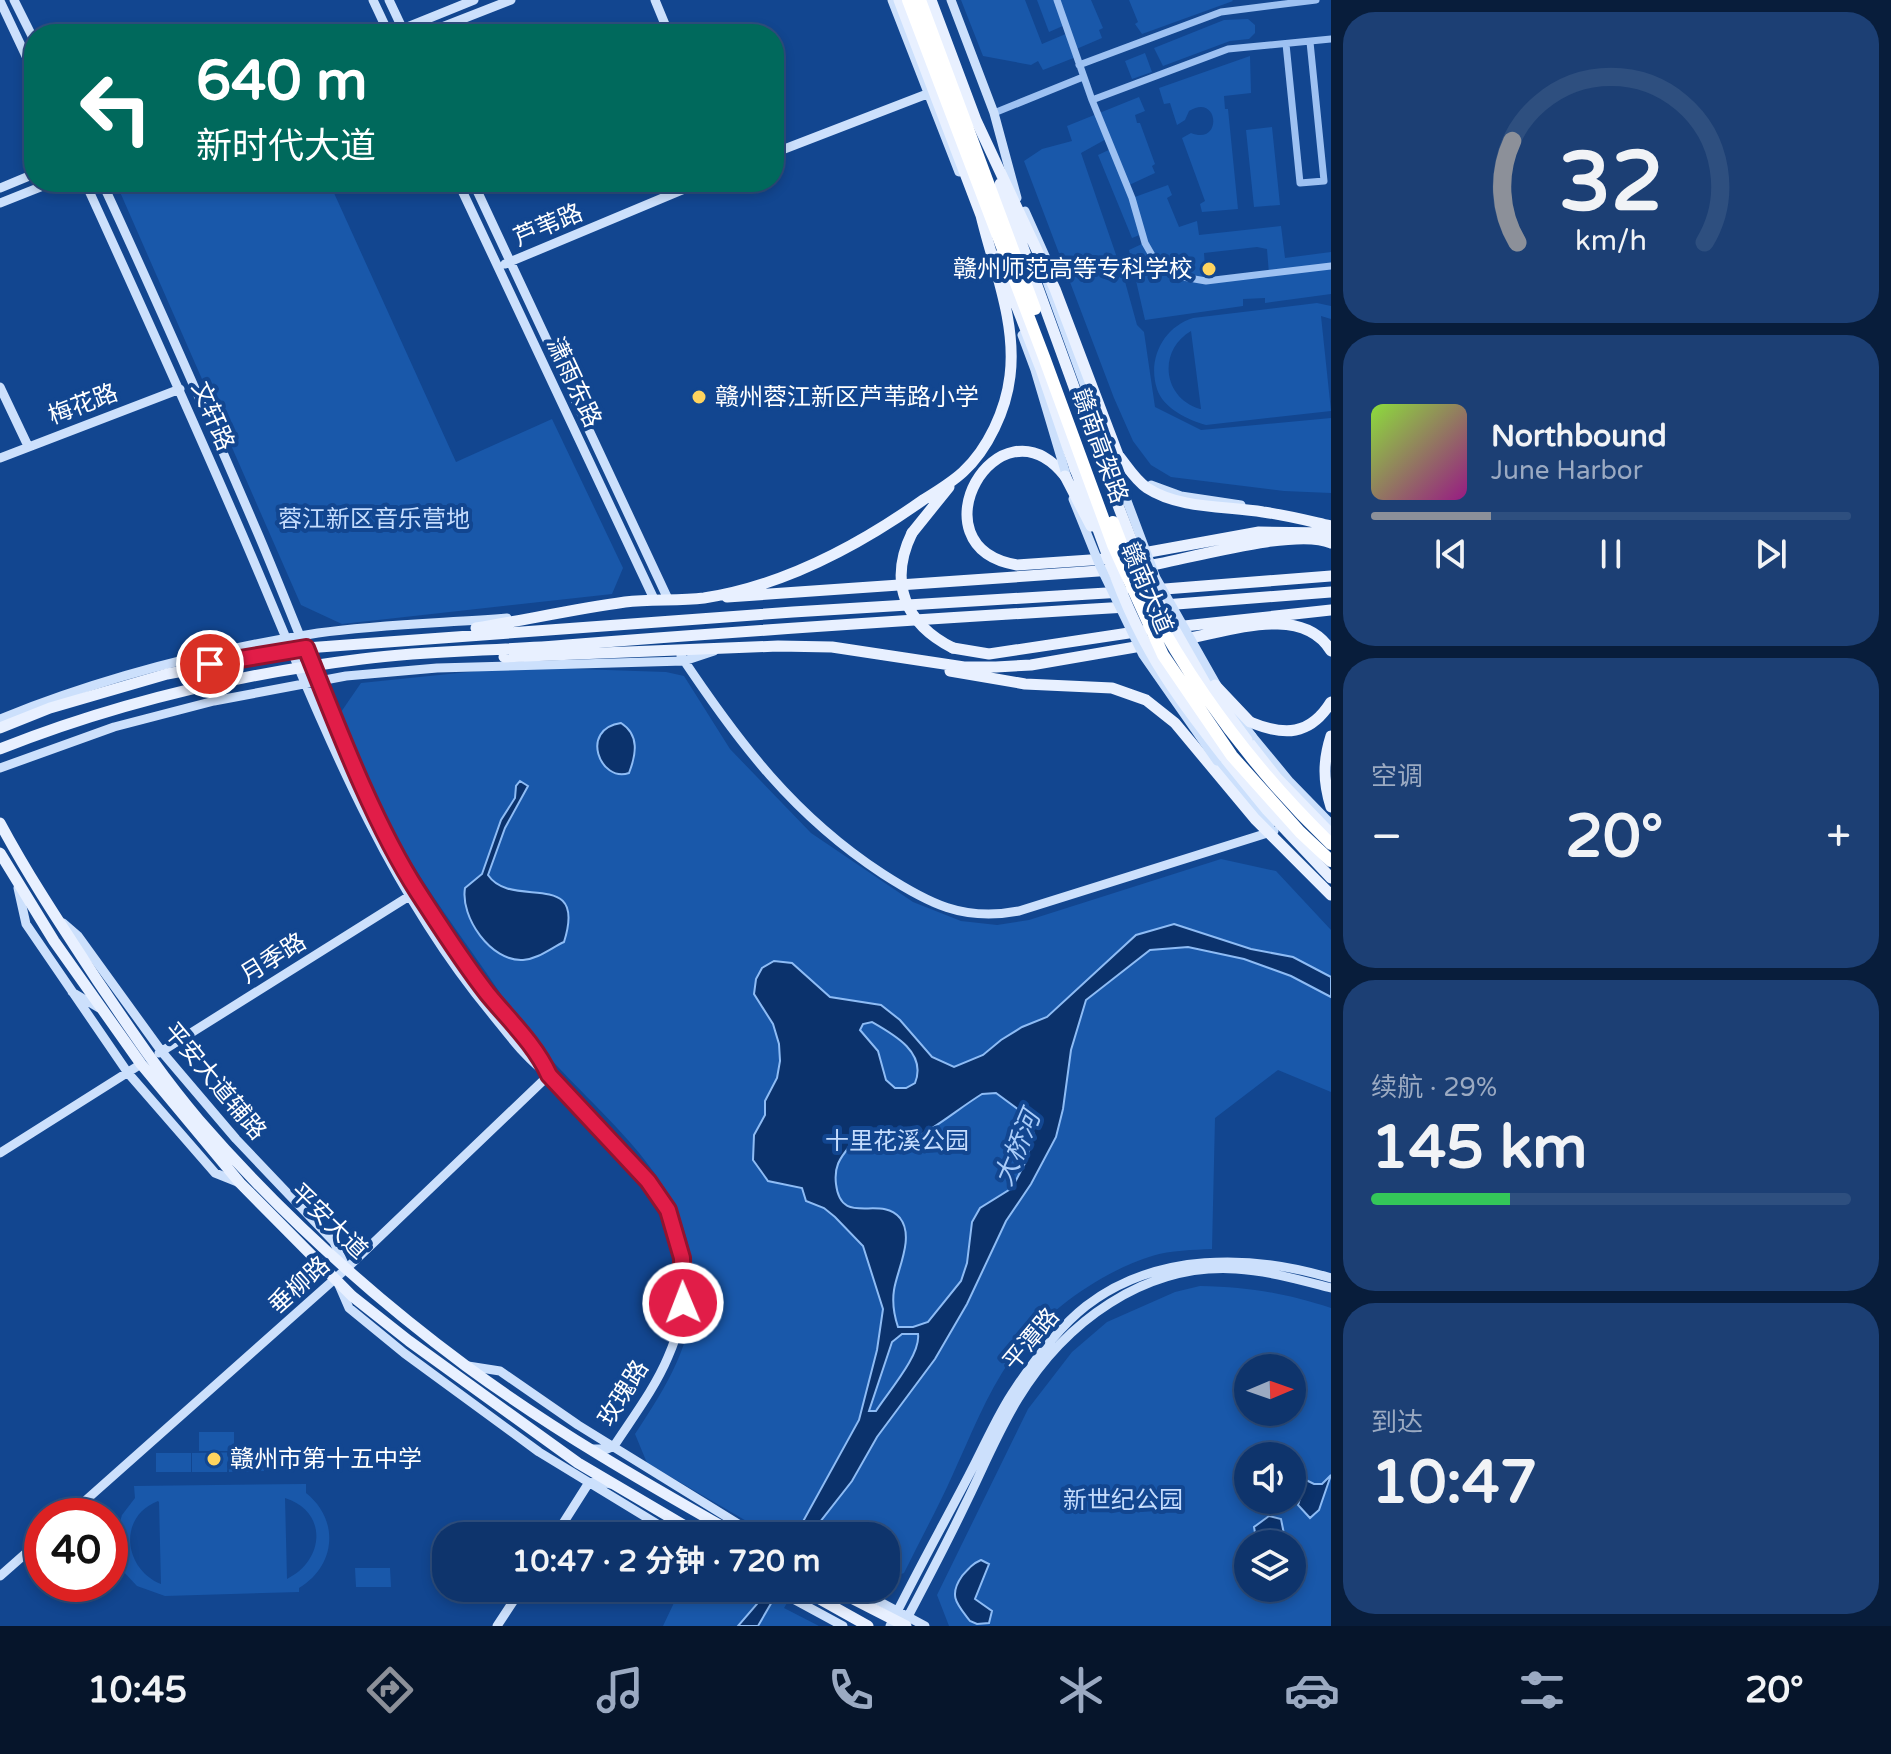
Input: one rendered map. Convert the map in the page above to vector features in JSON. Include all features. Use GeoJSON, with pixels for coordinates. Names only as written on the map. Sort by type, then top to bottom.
{"type":"FeatureCollection","features":[{"type":"Feature","properties":{"kind":"highway","name":"赣南高架路"},"geometry":{"type":"LineString","coordinates":[[908,0],[1113,545],[1163,655],[1232,756],[1300,832],[1331,861]]}},
{"type":"Feature","properties":{"kind":"highway","name":"赣南高架路"},"geometry":{"type":"LineString","coordinates":[[920,0],[1117,532],[1158,619],[1185,665],[1247,752],[1272,783],[1331,844]]}},
{"type":"Feature","properties":{"kind":"main road"},"geometry":{"type":"LineString","coordinates":[[899,0],[1041,369],[1070,476]]}},
{"type":"Feature","properties":{"kind":"main road","name":"赣南大道"},"geometry":{"type":"LineString","coordinates":[[931,0],[1107,462],[1148,583],[1205,683],[1276,777],[1331,834]]}},
{"type":"Feature","properties":{"kind":"main road"},"geometry":{"type":"LineString","coordinates":[[975,118],[1027,226],[1078,347],[1118,455],[1146,487],[1168,498],[1188,503],[1266,512],[1331,524]]}},
{"type":"Feature","properties":{"kind":"main road"},"geometry":{"type":"LineString","coordinates":[[980,211],[1008,322],[1012,350],[1011,376],[997,423],[963,472],[912,533],[901,559],[903,593],[909,610],[921,627],[953,648],[989,654],[1245,618],[1331,610]]}},
{"type":"Feature","properties":{"kind":"main road"},"geometry":{"type":"LineString","coordinates":[[1070,476],[1033,454],[1006,456],[983,470],[968,494],[967,509],[969,524],[982,548],[1003,563],[1034,565],[1124,557],[1259,532],[1297,530],[1331,533]]}},
{"type":"Feature","properties":{"kind":"main road"},"geometry":{"type":"LineString","coordinates":[[703,598],[769,580],[828,558],[905,513],[963,472]]}},
{"type":"Feature","properties":{"kind":"main road","name":"赣南大道"},"geometry":{"type":"LineString","coordinates":[[1070,476],[1150,652],[1217,761],[1331,878]]}},
{"type":"Feature","properties":{"kind":"main road"},"geometry":{"type":"LineString","coordinates":[[407,640],[654,599],[920,586],[1128,569],[1278,539],[1306,537],[1331,543]]}},
{"type":"Feature","properties":{"kind":"main road"},"geometry":{"type":"LineString","coordinates":[[0,728],[50,708],[167,674],[304,642],[407,640],[1331,576]]}},
{"type":"Feature","properties":{"kind":"main road"},"geometry":{"type":"LineString","coordinates":[[0,749],[133,704],[313,666],[407,655],[1331,592]]}},
{"type":"Feature","properties":{"kind":"main road"},"geometry":{"type":"LineString","coordinates":[[407,655],[681,656],[778,646],[832,647],[964,667],[1031,665],[1240,629],[1287,624],[1303,626],[1318,635],[1331,651]]}},
{"type":"Feature","properties":{"kind":"main road"},"geometry":{"type":"LineString","coordinates":[[717,650],[756,630]]}},
{"type":"Feature","properties":{"kind":"main road"},"geometry":{"type":"LineString","coordinates":[[1173,630],[1223,695],[1250,722],[1269,730],[1286,732],[1302,729],[1324,713],[1331,702]]}},
{"type":"Feature","properties":{"kind":"main road"},"geometry":{"type":"LineString","coordinates":[[899,658],[994,680],[1099,686],[1131,692],[1162,710],[1217,761],[1271,832],[1331,893]]}},
{"type":"Feature","properties":{"kind":"main road"},"geometry":{"type":"LineString","coordinates":[[1331,736],[1324,756],[1324,781],[1331,807]]}},
{"type":"Feature","properties":{"kind":"main road","name":"平安大道"},"geometry":{"type":"LineString","coordinates":[[0,823],[146,1061]]}},
{"type":"Feature","properties":{"kind":"main road","name":"平安大道"},"geometry":{"type":"LineString","coordinates":[[0,853],[99,1008],[199,1120],[244,1178],[352,1296],[578,1463],[678,1522]]}},
{"type":"Feature","properties":{"kind":"main road","name":"平安大道"},"geometry":{"type":"LineString","coordinates":[[244,1178],[346,1269],[467,1366],[588,1449],[723,1522]]}},
{"type":"Feature","properties":{"kind":"main road"},"geometry":{"type":"LineString","coordinates":[[819,1602],[868,1626]]}},
{"type":"Feature","properties":{"kind":"main road"},"geometry":{"type":"LineString","coordinates":[[860,1602],[900,1622]]}},
{"type":"Feature","properties":{"kind":"street"},"geometry":{"type":"LineString","coordinates":[[14,0],[26,24]]}},
{"type":"Feature","properties":{"kind":"street"},"geometry":{"type":"LineString","coordinates":[[373,0],[384,24]]}},
{"type":"Feature","properties":{"kind":"street"},"geometry":{"type":"LineString","coordinates":[[389,0],[400,24]]}},
{"type":"Feature","properties":{"kind":"street"},"geometry":{"type":"LineString","coordinates":[[422,24],[474,0]]}},
{"type":"Feature","properties":{"kind":"street"},"geometry":{"type":"LineString","coordinates":[[450,24],[511,0]]}},
{"type":"Feature","properties":{"kind":"street"},"geometry":{"type":"LineString","coordinates":[[655,0],[665,24]]}},
{"type":"Feature","properties":{"kind":"street"},"geometry":{"type":"LineString","coordinates":[[892,0],[1035,370],[1062,461],[1070,476],[1077,512],[1134,639],[1217,761]]}},
{"type":"Feature","properties":{"kind":"street"},"geometry":{"type":"LineString","coordinates":[[951,0],[994,113],[1015,190],[1107,462],[1156,578],[1249,738],[1331,824]]}},
{"type":"Feature","properties":{"kind":"street"},"geometry":{"type":"LineString","coordinates":[[1057,0],[1083,77],[1132,198],[1145,243],[1153,257],[1177,276],[1206,281],[1331,266]]}},
{"type":"Feature","properties":{"kind":"street"},"geometry":{"type":"LineString","coordinates":[[1079,65],[1221,12],[1316,0]]}},
{"type":"Feature","properties":{"kind":"street"},"geometry":{"type":"LineString","coordinates":[[0,1],[24,52]]}},
{"type":"Feature","properties":{"kind":"street"},"geometry":{"type":"LineString","coordinates":[[1092,100],[1228,49],[1331,39]]}},
{"type":"Feature","properties":{"kind":"street"},"geometry":{"type":"LineString","coordinates":[[1286,44],[1300,183],[1324,181],[1310,42]]}},
{"type":"Feature","properties":{"kind":"street"},"geometry":{"type":"LineString","coordinates":[[994,113],[1083,77]]}},
{"type":"Feature","properties":{"kind":"street"},"geometry":{"type":"LineString","coordinates":[[784,149],[927,94]]}},
{"type":"Feature","properties":{"kind":"street"},"geometry":{"type":"LineString","coordinates":[[0,188],[24,178]]}},
{"type":"Feature","properties":{"kind":"street"},"geometry":{"type":"LineString","coordinates":[[1015,190],[1045,254],[1120,446],[1133,470],[1153,486],[1181,496],[1278,511],[1331,524]]}},
{"type":"Feature","properties":{"kind":"street"},"geometry":{"type":"LineString","coordinates":[[0,203],[28,192]]}},
{"type":"Feature","properties":{"kind":"street","name":"文轩路"},"geometry":{"type":"LineString","coordinates":[[90,192],[180,389],[299,668]]}},
{"type":"Feature","properties":{"kind":"street","name":"文轩路"},"geometry":{"type":"LineString","coordinates":[[107,192],[194,383],[313,666]]}},
{"type":"Feature","properties":{"kind":"street","name":"潇雨东路"},"geometry":{"type":"LineString","coordinates":[[463,192],[654,599]]}},
{"type":"Feature","properties":{"kind":"street","name":"潇雨东路"},"geometry":{"type":"LineString","coordinates":[[478,192],[668,599]]}},
{"type":"Feature","properties":{"kind":"street","name":"芦苇路"},"geometry":{"type":"LineString","coordinates":[[498,267],[677,192]]}},
{"type":"Feature","properties":{"kind":"street"},"geometry":{"type":"LineString","coordinates":[[0,387],[28,446]]}},
{"type":"Feature","properties":{"kind":"street","name":"梅花路"},"geometry":{"type":"LineString","coordinates":[[0,458],[180,389]]}},
{"type":"Feature","properties":{"kind":"street"},"geometry":{"type":"LineString","coordinates":[[304,642],[558,614]]}},
{"type":"Feature","properties":{"kind":"street"},"geometry":{"type":"LineString","coordinates":[[0,719],[36,704],[133,674],[219,652],[290,644]]}},
{"type":"Feature","properties":{"kind":"street"},"geometry":{"type":"LineString","coordinates":[[0,768],[114,727],[214,701],[306,683],[437,668],[681,656],[734,734],[791,801],[848,851],[923,898],[948,909],[982,915],[1019,911],[1271,832]]}},
{"type":"Feature","properties":{"kind":"street","name":"玫瑰路"},"geometry":{"type":"LineString","coordinates":[[313,666],[383,826],[417,891],[485,991],[541,1059],[549,1075]]}},
{"type":"Feature","properties":{"kind":"street","name":"玫瑰路"},"geometry":{"type":"LineString","coordinates":[[299,668],[349,781],[408,897],[478,997],[535,1066],[549,1075],[648,1181],[668,1210],[682,1258],[683,1303],[679,1327],[668,1358],[614,1446],[588,1449]]}},
{"type":"Feature","properties":{"kind":"street"},"geometry":{"type":"LineString","coordinates":[[17,880],[26,924],[69,990],[128,1073],[215,1173],[244,1178],[236,1139]]}},
{"type":"Feature","properties":{"kind":"street","name":"月季路"},"geometry":{"type":"LineString","coordinates":[[0,1153],[417,891]]}},
{"type":"Feature","properties":{"kind":"street","name":"平安大道辅路"},"geometry":{"type":"LineString","coordinates":[[56,917],[78,936],[162,1052],[236,1139],[334,1242],[346,1269]]}},
{"type":"Feature","properties":{"kind":"street"},"geometry":{"type":"LineString","coordinates":[[69,990],[99,1008]]}},
{"type":"Feature","properties":{"kind":"street","name":"垂柳路"},"geometry":{"type":"LineString","coordinates":[[88,1498],[346,1269],[549,1075]]}},
{"type":"Feature","properties":{"kind":"street","name":"平潭路"},"geometry":{"type":"LineString","coordinates":[[900,1622],[1013,1392],[1061,1329],[1086,1306],[1111,1290],[1179,1265],[1234,1261],[1331,1278]]}},
{"type":"Feature","properties":{"kind":"street","name":"平潭路"},"geometry":{"type":"LineString","coordinates":[[900,1622],[1018,1399],[1044,1363],[1091,1314],[1115,1298],[1140,1287],[1182,1274],[1211,1270],[1235,1269],[1286,1276],[1331,1288]]}},
{"type":"Feature","properties":{"kind":"street"},"geometry":{"type":"LineString","coordinates":[[336,1278],[349,1308],[439,1379],[588,1484],[653,1522]]}},
{"type":"Feature","properties":{"kind":"street"},"geometry":{"type":"LineString","coordinates":[[467,1366],[500,1371],[727,1522]]}},
{"type":"Feature","properties":{"kind":"street"},"geometry":{"type":"LineString","coordinates":[[439,1379],[466,1382]]}},
{"type":"Feature","properties":{"kind":"street","name":"玫瑰路"},"geometry":{"type":"LineString","coordinates":[[614,1446],[617,1462],[623,1470]]}},
{"type":"Feature","properties":{"kind":"street"},"geometry":{"type":"LineString","coordinates":[[578,1463],[588,1484]]}},
{"type":"Feature","properties":{"kind":"street"},"geometry":{"type":"LineString","coordinates":[[564,1522],[588,1484],[598,1481],[614,1485]]}},
{"type":"Feature","properties":{"kind":"street"},"geometry":{"type":"LineString","coordinates":[[0,1576],[24,1555]]}},
{"type":"Feature","properties":{"kind":"street"},"geometry":{"type":"LineString","coordinates":[[497,1626],[513,1602]]}},
{"type":"Feature","properties":{"kind":"street"},"geometry":{"type":"LineString","coordinates":[[812,1602],[843,1626]]}},
{"type":"Feature","properties":{"kind":"street"},"geometry":{"type":"LineString","coordinates":[[873,1602],[900,1622],[925,1626]]}},
{"type":"Feature","properties":{"kind":"green space"},"geometry":{"type":"Polygon","coordinates":[[[961,0],[1025,0],[1042,44],[1068,33],[1065,25],[1049,32],[1037,0],[1091,0],[1103,28],[1099,30],[1102,38],[1074,50],[1076,57],[1043,70],[1038,61],[1031,65],[983,56],[961,0]]]}},
{"type":"Feature","properties":{"kind":"green space"},"geometry":{"type":"Polygon","coordinates":[[[1129,0],[1233,1],[1142,34],[1135,24],[1138,22],[1129,0]]]}},
{"type":"Feature","properties":{"kind":"green space"},"geometry":{"type":"Polygon","coordinates":[[[1248,19],[1255,25],[1255,33],[1249,39],[1230,41],[1163,66],[1154,48],[1224,20],[1248,19]]]}},
{"type":"Feature","properties":{"kind":"green space"},"geometry":{"type":"Polygon","coordinates":[[[1145,53],[1152,72],[1132,79],[1125,61],[1145,53]]]}},
{"type":"Feature","properties":{"kind":"green space"},"geometry":{"type":"Polygon","coordinates":[[[1250,56],[1251,93],[1224,96],[1238,209],[1202,212],[1200,204],[1205,201],[1182,138],[1191,133],[1201,135],[1208,132],[1212,127],[1211,113],[1199,107],[1189,111],[1185,120],[1177,125],[1170,103],[1164,104],[1159,88],[1250,56]]]}},
{"type":"Feature","properties":{"kind":"green space"},"geometry":{"type":"Polygon","coordinates":[[[1139,97],[1145,111],[1135,115],[1155,164],[1152,166],[1155,173],[1127,186],[1132,198],[1168,185],[1172,195],[1167,198],[1179,227],[1197,221],[1199,235],[1281,226],[1285,258],[1331,252],[1331,294],[1265,303],[1265,298],[1243,299],[1243,306],[1145,320],[1129,250],[1144,243],[1142,234],[1132,238],[1098,155],[1113,148],[1108,138],[1081,153],[1137,325],[1144,332],[1155,407],[1201,430],[1331,418],[1331,493],[1284,491],[1171,477],[1151,465],[1133,441],[1024,161],[1042,149],[1072,141],[1067,126],[1139,97]],[[1257,247],[1204,253],[1206,281],[1269,274],[1267,249],[1257,247]]]}},
{"type":"Feature","properties":{"kind":"green space"},"geometry":{"type":"Polygon","coordinates":[[[1272,127],[1280,205],[1254,207],[1246,130],[1272,127]]]}},
{"type":"Feature","properties":{"kind":"green space","name":"蓉江新区音乐营地"},"geometry":{"type":"Polygon","coordinates":[[[120,192],[334,192],[456,462],[552,419],[623,568],[612,594],[342,624],[301,605],[120,192]]]}},
{"type":"Feature","properties":{"kind":"green space"},"geometry":{"type":"Polygon","coordinates":[[[1317,303],[1331,306],[1331,319],[1321,316],[1331,411],[1206,425],[1177,412],[1160,396],[1154,366],[1166,336],[1193,318],[1317,303]],[[1191,331],[1173,350],[1169,373],[1178,395],[1201,409],[1191,331]]]}},
{"type":"Feature","properties":{"kind":"green space","name":"十里花溪公园"},"geometry":{"type":"Polygon","coordinates":[[[518,667],[666,672],[684,676],[730,749],[811,833],[913,902],[961,921],[997,925],[1029,920],[1221,859],[1276,871],[1331,930],[1331,1092],[1278,1070],[1215,1118],[1212,1249],[1167,1253],[1132,1263],[1092,1284],[1039,1326],[1011,1359],[994,1387],[904,1573],[900,1574],[900,1522],[748,1522],[647,1463],[635,1434],[674,1368],[683,1347],[693,1301],[689,1248],[679,1217],[645,1160],[524,1027],[402,846],[385,815],[341,712],[361,683],[518,667]]]}},
{"type":"Feature","properties":{"kind":"green space","name":"新世纪公园"},"geometry":{"type":"Polygon","coordinates":[[[1200,1286],[1251,1289],[1331,1308],[1331,1626],[949,1626],[937,1595],[1028,1409],[1072,1352],[1107,1322],[1175,1292],[1200,1286]]]}},
{"type":"Feature","properties":{"kind":"green space"},"geometry":{"type":"Polygon","coordinates":[[[199,1432],[234,1432],[234,1451],[199,1451],[199,1432]]]}},
{"type":"Feature","properties":{"kind":"green space"},"geometry":{"type":"Polygon","coordinates":[[[264,1452],[264,1471],[229,1472],[228,1459],[227,1472],[192,1472],[192,1453],[264,1452]]]}},
{"type":"Feature","properties":{"kind":"green space"},"geometry":{"type":"Polygon","coordinates":[[[156,1453],[191,1453],[191,1472],[156,1472],[156,1453]]]}},
{"type":"Feature","properties":{"kind":"green space"},"geometry":{"type":"Polygon","coordinates":[[[306,1484],[306,1493],[317,1504],[328,1529],[326,1555],[320,1568],[299,1588],[299,1592],[165,1596],[137,1586],[128,1576],[128,1507],[135,1498],[134,1486],[306,1484]],[[285,1498],[287,1579],[308,1561],[316,1537],[315,1525],[299,1505],[285,1498]],[[159,1502],[145,1509],[136,1519],[130,1543],[139,1567],[161,1584],[159,1502]]]}},
{"type":"Feature","properties":{"kind":"green space"},"geometry":{"type":"Polygon","coordinates":[[[355,1568],[390,1568],[391,1587],[356,1587],[355,1568]]]}},
{"type":"Feature","properties":{"kind":"green space"},"geometry":{"type":"Polygon","coordinates":[[[674,1602],[788,1602],[784,1608],[819,1626],[663,1626],[674,1602]]]}},
{"type":"Feature","properties":{"kind":"shaded area"},"geometry":{"type":"Polygon","coordinates":[[[621,723],[634,739],[635,752],[629,773],[619,774],[603,763],[597,744],[608,727],[621,723]]]}},
{"type":"Feature","properties":{"kind":"shaded area"},"geometry":{"type":"Polygon","coordinates":[[[520,781],[528,786],[505,828],[488,875],[499,885],[513,890],[557,897],[566,905],[569,919],[564,942],[523,960],[511,959],[489,946],[473,924],[465,900],[465,888],[482,874],[501,820],[515,798],[516,786],[520,781]]]}},
{"type":"Feature","properties":{"kind":"shaded area"},"geometry":{"type":"Polygon","coordinates":[[[1174,924],[1251,949],[1293,957],[1331,977],[1331,997],[1291,976],[1244,959],[1188,947],[1150,950],[1086,1000],[1071,1050],[1056,1137],[1031,1184],[1006,1221],[967,1304],[935,1359],[877,1437],[852,1481],[820,1522],[803,1522],[859,1420],[877,1350],[883,1309],[863,1246],[824,1208],[806,1201],[802,1188],[768,1181],[753,1160],[754,1135],[765,1115],[765,1101],[777,1078],[780,1061],[773,1024],[754,994],[756,979],[762,968],[774,961],[792,963],[830,997],[881,1005],[900,1020],[932,1057],[954,1067],[983,1055],[1022,1027],[1047,1017],[1136,935],[1174,924]],[[872,1022],[863,1024],[860,1030],[878,1051],[886,1080],[895,1088],[906,1088],[915,1083],[917,1063],[907,1046],[872,1022]],[[996,1093],[982,1094],[935,1127],[907,1142],[850,1146],[838,1164],[836,1184],[839,1197],[845,1204],[853,1208],[892,1211],[904,1226],[904,1254],[893,1295],[898,1327],[913,1327],[928,1322],[961,1281],[967,1263],[972,1222],[980,1208],[1012,1188],[1026,1161],[1034,1134],[1027,1116],[996,1093]],[[902,1334],[892,1342],[869,1411],[876,1411],[903,1373],[918,1343],[918,1334],[902,1334]]]}},
{"type":"Feature","properties":{"kind":"shaded area"},"geometry":{"type":"Polygon","coordinates":[[[1331,1475],[1319,1510],[1310,1518],[1306,1514],[1306,1480],[1322,1484],[1331,1475]]]}},
{"type":"Feature","properties":{"kind":"shaded area"},"geometry":{"type":"Polygon","coordinates":[[[1269,1516],[1281,1519],[1283,1530],[1255,1530],[1254,1527],[1269,1516]]]}},
{"type":"Feature","properties":{"kind":"shaded area"},"geometry":{"type":"Polygon","coordinates":[[[981,1560],[989,1564],[975,1599],[992,1611],[989,1623],[977,1624],[961,1610],[955,1595],[962,1576],[981,1560]]]}},
{"type":"Feature","properties":{"kind":"shaded area"},"geometry":{"type":"Polygon","coordinates":[[[772,1602],[758,1626],[738,1626],[757,1604],[772,1602]]]}},
{"type":"Feature","properties":{"kind":"place","name":"赣州师范高等专科学校"},"geometry":{"type":"Point","coordinates":[1209,269]}},
{"type":"Feature","properties":{"kind":"place","name":"赣州蓉江新区芦苇路小学"},"geometry":{"type":"Point","coordinates":[699,397]}},
{"type":"Feature","properties":{"kind":"place","name":"赣州市第十五中学"},"geometry":{"type":"Point","coordinates":[214,1459]}},
{"type":"Feature","properties":{"kind":"route"},"geometry":{"type":"LineString","coordinates":[[210,664],[306,648],[367,792],[417,891],[485,991],[541,1059],[549,1075],[648,1181],[668,1210],[682,1258],[683,1303]]}},
{"type":"Feature","properties":{"kind":"water label","name":"大桥河"},"geometry":{"type":"Point","coordinates":[1017,1148]}}]}
